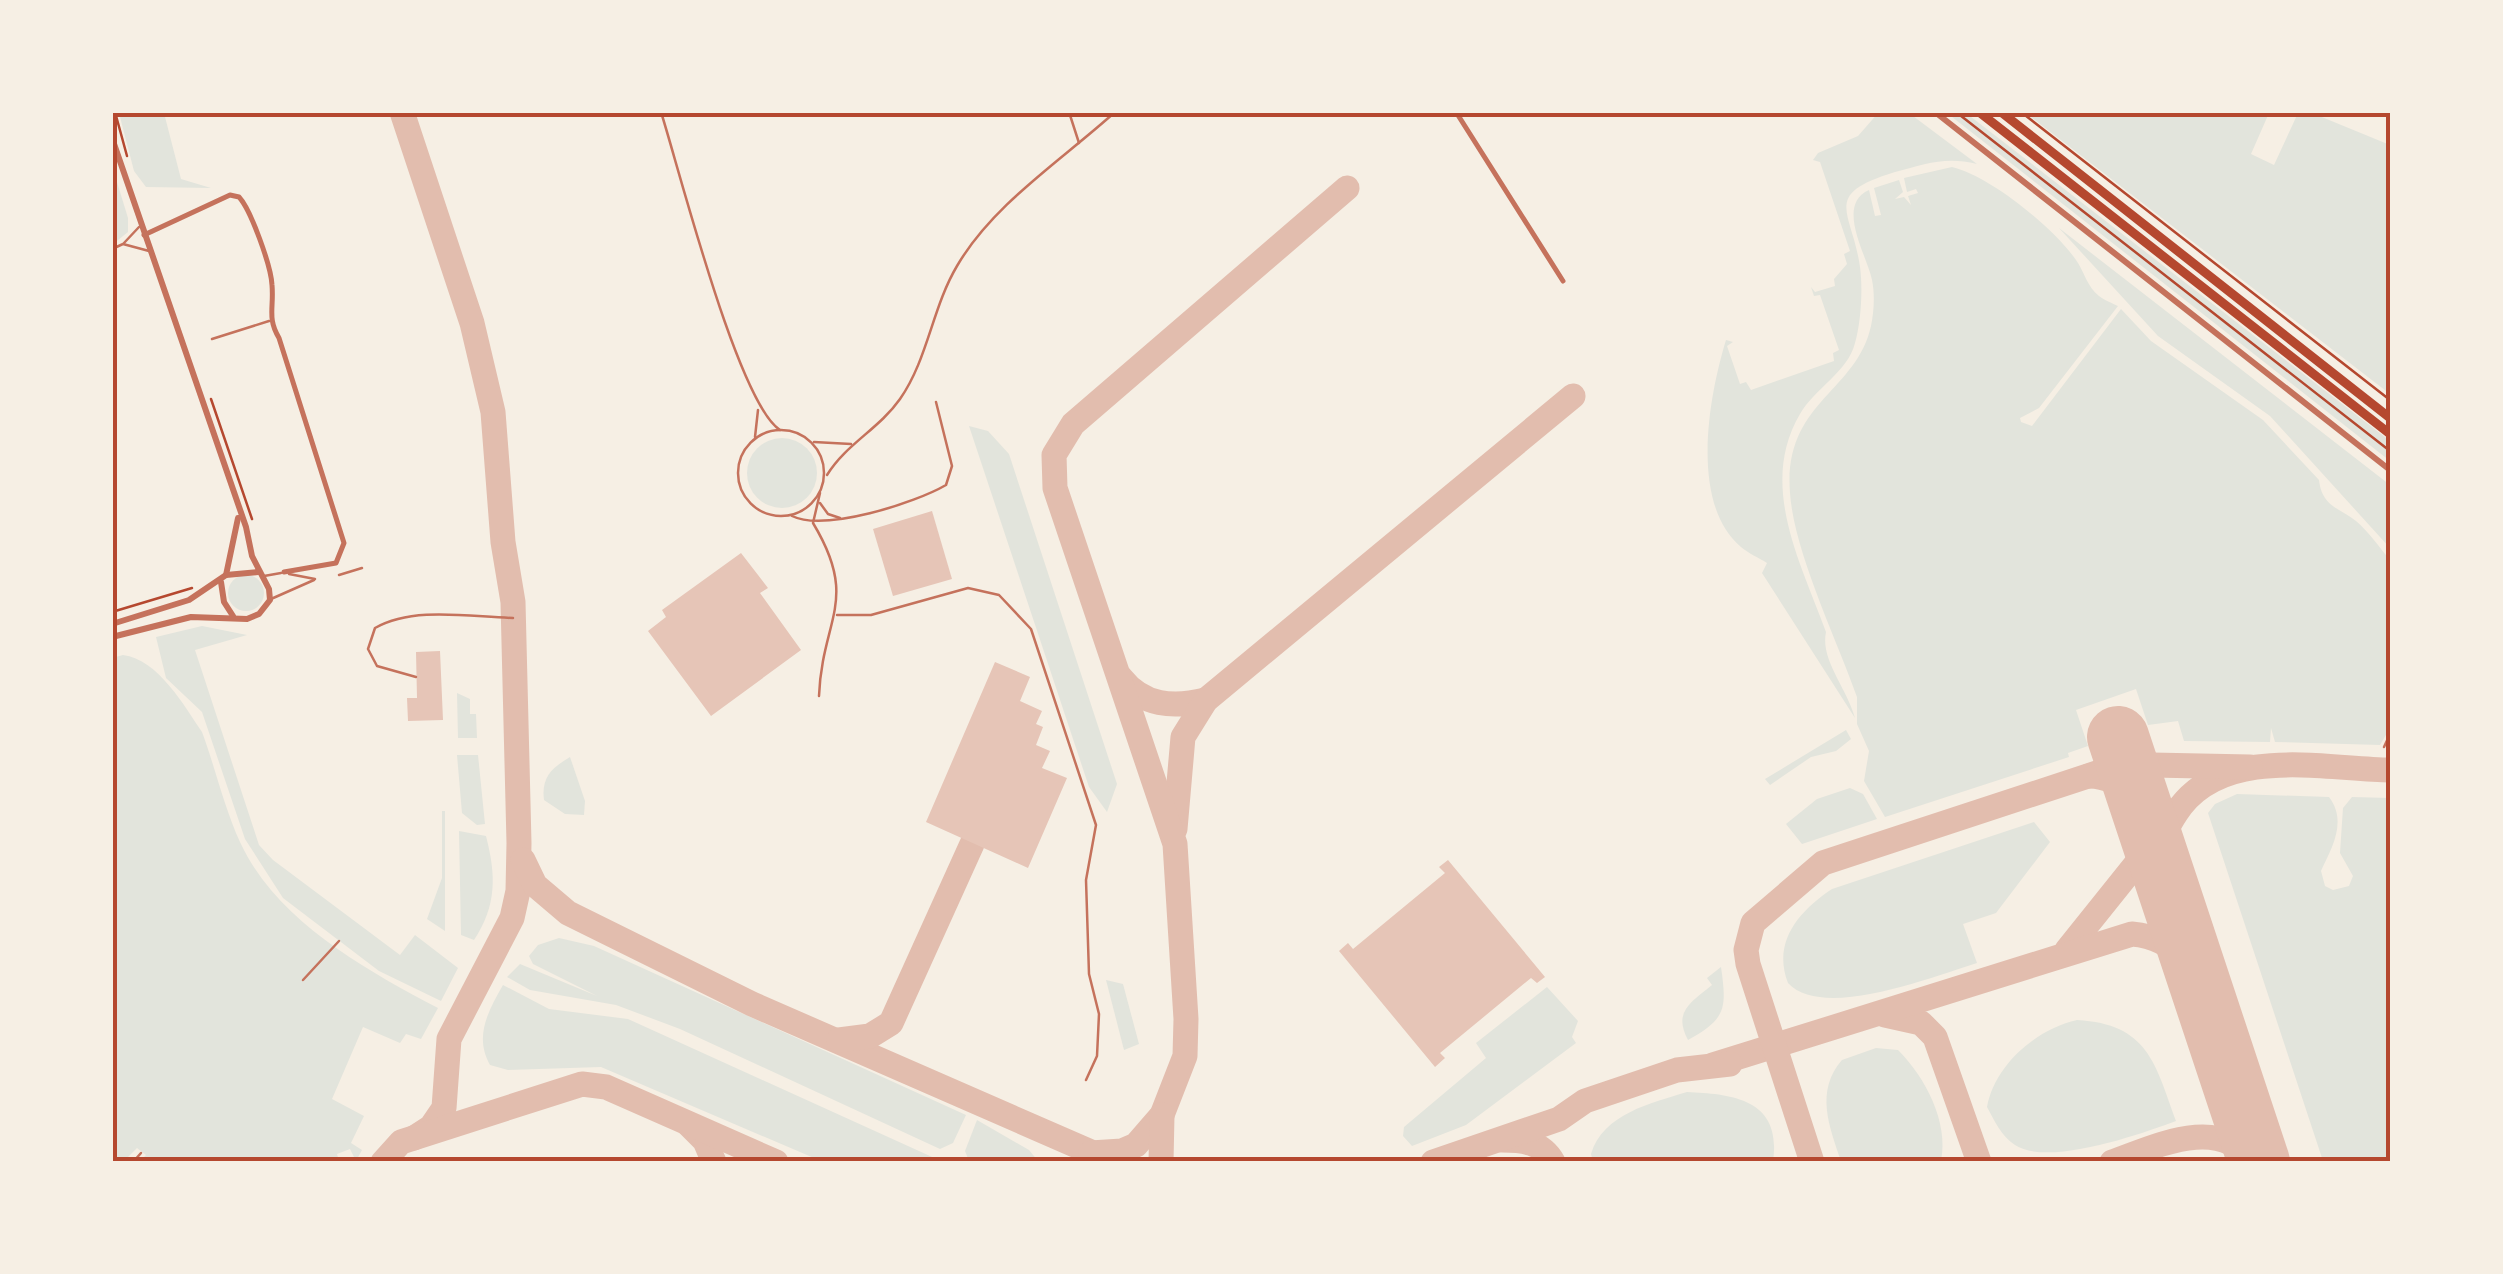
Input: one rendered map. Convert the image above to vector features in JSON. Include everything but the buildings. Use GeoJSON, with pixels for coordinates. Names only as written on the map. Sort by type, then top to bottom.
{"type":"FeatureCollection","features":[{"type":"Feature","properties":{"kind":"highway"},"geometry":{"type":"LineString","coordinates":[[1980,112],[2390,434]]}},
{"type":"Feature","properties":{"kind":"highway"},"geometry":{"type":"LineString","coordinates":[[2001,112],[2390,418]]}},
{"type":"Feature","properties":{"kind":"street"},"geometry":{"type":"LineString","coordinates":[[1456,112],[1563,281]]}},
{"type":"Feature","properties":{"kind":"street"},"geometry":{"type":"LineString","coordinates":[[1936,112],[2390,470]]}},
{"type":"Feature","properties":{"kind":"street"},"geometry":{"type":"LineString","coordinates":[[112,138],[270,600],[256,616],[191,617],[112,637]]}},
{"type":"Feature","properties":{"kind":"street"},"geometry":{"type":"LineString","coordinates":[[144,235],[230,195],[246,206],[270,277],[268,321],[278,338],[344,548],[332,565],[284,572]]}},
{"type":"Feature","properties":{"kind":"street"},"geometry":{"type":"LineString","coordinates":[[233,617],[223,598],[223,578],[239,516]]}},
{"type":"Feature","properties":{"kind":"street"},"geometry":{"type":"LineString","coordinates":[[112,624],[183,603],[223,578],[261,574]]}},
{"type":"Feature","properties":{"kind":"lane"},"geometry":{"type":"LineString","coordinates":[[660,112],[712,284],[758,409],[780,430],[813,442],[838,446],[855,443]]}},
{"type":"Feature","properties":{"kind":"lane"},"geometry":{"type":"LineString","coordinates":[[1068,112],[1080,144]]}},
{"type":"Feature","properties":{"kind":"lane"},"geometry":{"type":"LineString","coordinates":[[819,696],[823,646],[837,615],[833,559],[813,523],[827,475],[855,443],[885,419],[912,382],[942,295],[976,239],[1115,112]]}},
{"type":"Feature","properties":{"kind":"lane"},"geometry":{"type":"LineString","coordinates":[[112,248],[123,244],[140,225]]}},
{"type":"Feature","properties":{"kind":"lane"},"geometry":{"type":"LineString","coordinates":[[123,244],[149,251]]}},
{"type":"Feature","properties":{"kind":"lane"},"geometry":{"type":"LineString","coordinates":[[212,340],[268,321]]}},
{"type":"Feature","properties":{"kind":"lane"},"geometry":{"type":"LineString","coordinates":[[758,409],[755,437],[735,472],[736,486],[746,502],[757,510],[813,523],[930,494],[946,484],[952,466],[936,402]]}},
{"type":"Feature","properties":{"kind":"lane"},"geometry":{"type":"LineString","coordinates":[[755,437],[780,430]]}},
{"type":"Feature","properties":{"kind":"lane"},"geometry":{"type":"LineString","coordinates":[[813,442],[820,448],[827,475]]}},
{"type":"Feature","properties":{"kind":"lane"},"geometry":{"type":"LineString","coordinates":[[790,516],[809,507],[821,489]]}},
{"type":"Feature","properties":{"kind":"lane"},"geometry":{"type":"LineString","coordinates":[[818,500],[828,514],[841,518]]}},
{"type":"Feature","properties":{"kind":"lane"},"geometry":{"type":"LineString","coordinates":[[339,576],[362,568]]}},
{"type":"Feature","properties":{"kind":"lane"},"geometry":{"type":"LineString","coordinates":[[261,574],[284,572],[315,579],[270,600]]}},
{"type":"Feature","properties":{"kind":"lane"},"geometry":{"type":"LineString","coordinates":[[837,615],[871,615],[968,588],[999,595],[1027,622],[1096,825],[1086,880],[1088,974],[1098,1014],[1097,1056],[1086,1080]]}},
{"type":"Feature","properties":{"kind":"lane"},"geometry":{"type":"LineString","coordinates":[[416,677],[377,666],[368,649],[375,628],[400,618],[514,618]]}},
{"type":"Feature","properties":{"kind":"lane"},"geometry":{"type":"LineString","coordinates":[[2384,747],[2390,734]]}},
{"type":"Feature","properties":{"kind":"lane"},"geometry":{"type":"LineString","coordinates":[[303,980],[339,941]]}},
{"type":"Feature","properties":{"kind":"lane"},"geometry":{"type":"LineString","coordinates":[[133,1162],[140,1153]]}},
{"type":"Feature","properties":{"kind":"path"},"geometry":{"type":"LineString","coordinates":[[1956,112],[2390,451]]}},
{"type":"Feature","properties":{"kind":"path"},"geometry":{"type":"LineString","coordinates":[[2022,112],[2390,400]]}},
{"type":"Feature","properties":{"kind":"path"},"geometry":{"type":"LineString","coordinates":[[112,612],[193,587]]}},
{"type":"Feature","properties":{"kind":"shaded area"},"geometry":{"type":"Polygon","coordinates":[[[1879,112],[1909,113],[1977,164],[1945,161],[1916,166],[1872,180],[1849,197],[1846,207],[1861,285],[1855,343],[1845,363],[1806,405],[1788,441],[1783,496],[1788,524],[1826,632],[1830,664],[1855,718],[1762,573],[1767,563],[1741,547],[1725,528],[1714,504],[1708,448],[1714,390],[1726,340],[1733,342],[1727,346],[1740,384],[1746,382],[1751,390],[1834,361],[1833,353],[1839,350],[1820,295],[1814,296],[1811,287],[1815,292],[1835,286],[1834,279],[1847,264],[1844,254],[1850,251],[1820,162],[1813,160],[1818,153],[1858,136],[1879,112]]]}},
{"type":"Feature","properties":{"kind":"shaded area"},"geometry":{"type":"Polygon","coordinates":[[[119,113],[164,113],[181,179],[211,188],[146,187],[134,171],[119,113]]]}},
{"type":"Feature","properties":{"kind":"shaded area"},"geometry":{"type":"Polygon","coordinates":[[[1947,113],[1966,113],[2390,441],[2390,461],[1947,113]]]}},
{"type":"Feature","properties":{"kind":"shaded area"},"geometry":{"type":"Polygon","coordinates":[[[2026,113],[2269,113],[2251,154],[2274,165],[2298,113],[2312,113],[2390,145],[2390,394],[2026,113]]]}},
{"type":"Feature","properties":{"kind":"shaded area"},"geometry":{"type":"Polygon","coordinates":[[[1952,167],[2003,192],[2038,220],[2068,249],[2095,292],[2118,306],[2039,408],[2020,418],[2021,422],[2032,426],[2121,309],[2151,341],[2263,420],[2319,480],[2328,501],[2361,525],[2390,560],[2390,728],[2380,745],[2275,742],[2271,728],[2270,742],[2184,741],[2178,721],[2148,725],[2136,689],[2076,710],[2088,746],[2068,753],[2069,757],[1885,817],[1864,781],[1869,751],[1857,724],[1857,697],[1799,542],[1790,493],[1791,462],[1809,418],[1851,368],[1871,326],[1873,285],[1854,218],[1859,197],[1869,190],[1875,216],[1881,215],[1874,188],[1899,180],[1903,192],[1895,199],[1904,197],[1911,205],[1908,196],[1918,193],[1916,189],[1907,192],[1904,178],[1952,167]]]}},
{"type":"Feature","properties":{"kind":"shaded area"},"geometry":{"type":"Polygon","coordinates":[[[113,169],[128,218],[128,232],[113,244],[113,169]]]}},
{"type":"Feature","properties":{"kind":"shaded area"},"geometry":{"type":"Polygon","coordinates":[[[2059,228],[2390,485],[2390,548],[2270,416],[2158,336],[2059,228]]]}},
{"type":"Feature","properties":{"kind":"shaded area"},"geometry":{"type":"Polygon","coordinates":[[[969,426],[988,431],[1009,454],[1117,784],[1107,812],[1089,787],[969,426]]]}},
{"type":"Feature","properties":{"kind":"shaded area"},"geometry":{"type":"Polygon","coordinates":[[[782,438],[807,448],[817,473],[807,498],[782,508],[757,498],[747,473],[757,448],[782,438]]]}},
{"type":"Feature","properties":{"kind":"shaded area"},"geometry":{"type":"Polygon","coordinates":[[[246,575],[259,580],[264,593],[259,606],[246,611],[233,606],[228,593],[233,580],[246,575]]]}},
{"type":"Feature","properties":{"kind":"shaded area"},"geometry":{"type":"Polygon","coordinates":[[[202,626],[247,635],[195,650],[259,845],[273,860],[400,955],[415,935],[458,968],[441,1001],[379,971],[283,898],[245,839],[202,712],[166,678],[156,637],[202,626]]]}},
{"type":"Feature","properties":{"kind":"shaded area"},"geometry":{"type":"Polygon","coordinates":[[[112,658],[136,658],[159,675],[202,732],[240,842],[276,895],[299,919],[352,959],[438,1008],[421,1039],[406,1034],[400,1043],[363,1027],[332,1099],[364,1116],[351,1143],[362,1150],[356,1161],[350,1149],[337,1154],[339,1161],[140,1161],[146,1155],[137,1148],[124,1161],[113,1161],[112,658]]]}},
{"type":"Feature","properties":{"kind":"shaded area"},"geometry":{"type":"Polygon","coordinates":[[[457,693],[470,699],[470,714],[476,714],[477,738],[458,738],[457,693]]]}},
{"type":"Feature","properties":{"kind":"shaded area"},"geometry":{"type":"Polygon","coordinates":[[[1846,730],[1851,739],[1836,751],[1811,757],[1770,785],[1765,779],[1846,730]]]}},
{"type":"Feature","properties":{"kind":"shaded area"},"geometry":{"type":"Polygon","coordinates":[[[457,755],[478,755],[485,824],[477,825],[462,813],[457,755]]]}},
{"type":"Feature","properties":{"kind":"shaded area"},"geometry":{"type":"Polygon","coordinates":[[[570,757],[585,801],[584,815],[565,814],[544,800],[549,774],[570,757]]]}},
{"type":"Feature","properties":{"kind":"shaded area"},"geometry":{"type":"Polygon","coordinates":[[[1850,788],[1863,794],[1877,819],[1802,844],[1786,824],[1817,799],[1850,788]]]}},
{"type":"Feature","properties":{"kind":"shaded area"},"geometry":{"type":"Polygon","coordinates":[[[2237,794],[2329,797],[2335,806],[2337,826],[2321,871],[2325,886],[2333,890],[2349,886],[2353,876],[2340,853],[2343,808],[2352,797],[2390,798],[2390,1161],[2323,1161],[2208,813],[2215,804],[2237,794]]]}},
{"type":"Feature","properties":{"kind":"shaded area"},"geometry":{"type":"Polygon","coordinates":[[[442,811],[445,931],[427,919],[442,878],[442,811]]]}},
{"type":"Feature","properties":{"kind":"shaded area"},"geometry":{"type":"Polygon","coordinates":[[[2034,822],[2050,842],[1996,913],[1963,924],[1977,963],[1908,985],[1852,997],[1804,994],[1788,983],[1783,954],[1786,941],[1799,918],[1832,889],[2034,822]]]}},
{"type":"Feature","properties":{"kind":"shaded area"},"geometry":{"type":"Polygon","coordinates":[[[459,831],[486,836],[492,864],[491,902],[474,940],[461,935],[459,831]]]}},
{"type":"Feature","properties":{"kind":"shaded area"},"geometry":{"type":"Polygon","coordinates":[[[559,938],[594,946],[966,1115],[953,1143],[940,1149],[680,1029],[616,1005],[530,990],[507,977],[520,964],[597,996],[533,964],[529,956],[538,945],[559,938]]]}},
{"type":"Feature","properties":{"kind":"shaded area"},"geometry":{"type":"Polygon","coordinates":[[[1721,967],[1721,1011],[1710,1026],[1688,1040],[1683,1015],[1712,985],[1707,978],[1721,967]]]}},
{"type":"Feature","properties":{"kind":"shaded area"},"geometry":{"type":"Polygon","coordinates":[[[1106,980],[1123,984],[1139,1044],[1124,1050],[1106,980]]]}},
{"type":"Feature","properties":{"kind":"shaded area"},"geometry":{"type":"Polygon","coordinates":[[[503,985],[549,1009],[628,1019],[941,1161],[821,1161],[601,1067],[508,1070],[490,1065],[483,1034],[503,985]]]}},
{"type":"Feature","properties":{"kind":"shaded area"},"geometry":{"type":"Polygon","coordinates":[[[1547,987],[1578,1021],[1572,1037],[1576,1043],[1466,1125],[1412,1146],[1403,1136],[1404,1127],[1486,1058],[1476,1043],[1547,987]]]}},
{"type":"Feature","properties":{"kind":"shaded area"},"geometry":{"type":"Polygon","coordinates":[[[2077,1020],[2101,1023],[2134,1038],[2154,1065],[2176,1121],[2071,1151],[2030,1151],[2006,1138],[1987,1107],[1999,1077],[2033,1040],[2077,1020]]]}},
{"type":"Feature","properties":{"kind":"shaded area"},"geometry":{"type":"Polygon","coordinates":[[[1876,1048],[1898,1050],[1926,1087],[1938,1116],[1941,1161],[1841,1161],[1827,1109],[1829,1084],[1842,1060],[1876,1048]]]}},
{"type":"Feature","properties":{"kind":"shaded area"},"geometry":{"type":"Polygon","coordinates":[[[1687,1092],[1722,1095],[1751,1104],[1770,1125],[1773,1161],[1593,1161],[1591,1154],[1597,1140],[1617,1120],[1687,1092]]]}},
{"type":"Feature","properties":{"kind":"shaded area"},"geometry":{"type":"Polygon","coordinates":[[[977,1120],[1029,1150],[1038,1161],[969,1161],[965,1151],[977,1120]]]}},
{"type":"Feature","properties":{"kind":"taxiway"},"geometry":{"type":"LineString","coordinates":[[402,112],[472,323],[493,412],[503,542],[513,602],[519,843],[518,891],[512,918],[449,1039],[444,1108],[431,1127],[414,1138]]}},
{"type":"Feature","properties":{"kind":"taxiway"},"geometry":{"type":"LineString","coordinates":[[1091,1153],[1122,1151],[1136,1145],[1162,1115],[1185,1056],[1186,1019],[1175,844],[1055,488],[1054,455],[1073,424],[1347,188]]}},
{"type":"Feature","properties":{"kind":"taxiway"},"geometry":{"type":"LineString","coordinates":[[1175,829],[1183,737],[1206,700],[1573,396]]}},
{"type":"Feature","properties":{"kind":"taxiway"},"geometry":{"type":"LineString","coordinates":[[1121,678],[1139,694],[1159,702],[1206,700]]}},
{"type":"Feature","properties":{"kind":"taxiway"},"geometry":{"type":"LineString","coordinates":[[1812,1162],[1748,964],[1746,950],[1753,923],[1823,863],[2109,769],[2152,765],[2250,767]]}},
{"type":"Feature","properties":{"kind":"taxiway"},"geometry":{"type":"LineString","coordinates":[[2181,928],[2163,873],[2161,854],[2173,817],[2201,787],[2224,775],[2278,765],[2390,770]]}},
{"type":"Feature","properties":{"kind":"taxiway"},"geometry":{"type":"LineString","coordinates":[[2089,776],[2105,778],[2128,792],[2142,815],[2157,856]]}},
{"type":"Feature","properties":{"kind":"taxiway"},"geometry":{"type":"LineString","coordinates":[[2067,950],[2164,829]]}},
{"type":"Feature","properties":{"kind":"taxiway"},"geometry":{"type":"LineString","coordinates":[[839,1040],[870,1036],[891,1023],[972,844]]}},
{"type":"Feature","properties":{"kind":"taxiway"},"geometry":{"type":"LineString","coordinates":[[523,860],[535,885],[568,913],[752,1004],[1107,1159]]}},
{"type":"Feature","properties":{"kind":"taxiway"},"geometry":{"type":"LineString","coordinates":[[1713,1065],[2132,934],[2150,937],[2177,953],[2195,979],[2214,1026]]}},
{"type":"Feature","properties":{"kind":"taxiway"},"geometry":{"type":"LineString","coordinates":[[1885,1015],[1921,1023],[1935,1037],[1979,1162]]}},
{"type":"Feature","properties":{"kind":"taxiway"},"geometry":{"type":"LineString","coordinates":[[1433,1162],[1559,1119],[1585,1101],[1677,1070],[1730,1064]]}},
{"type":"Feature","properties":{"kind":"taxiway"},"geometry":{"type":"LineString","coordinates":[[383,1162],[401,1142],[582,1084],[606,1087],[776,1162]]}},
{"type":"Feature","properties":{"kind":"taxiway"},"geometry":{"type":"LineString","coordinates":[[1161,1162],[1162,1115]]}},
{"type":"Feature","properties":{"kind":"taxiway"},"geometry":{"type":"LineString","coordinates":[[689,1125],[705,1141],[714,1162]]}},
{"type":"Feature","properties":{"kind":"taxiway"},"geometry":{"type":"LineString","coordinates":[[2112,1162],[2167,1143],[2205,1137],[2239,1148],[2253,1162]]}},
{"type":"Feature","properties":{"kind":"taxiway"},"geometry":{"type":"LineString","coordinates":[[1502,1140],[1531,1144],[1553,1162]]}},
{"type":"Feature","properties":{"kind":"runway"},"geometry":{"type":"LineString","coordinates":[[2118,737],[2259,1162]]}}]}
